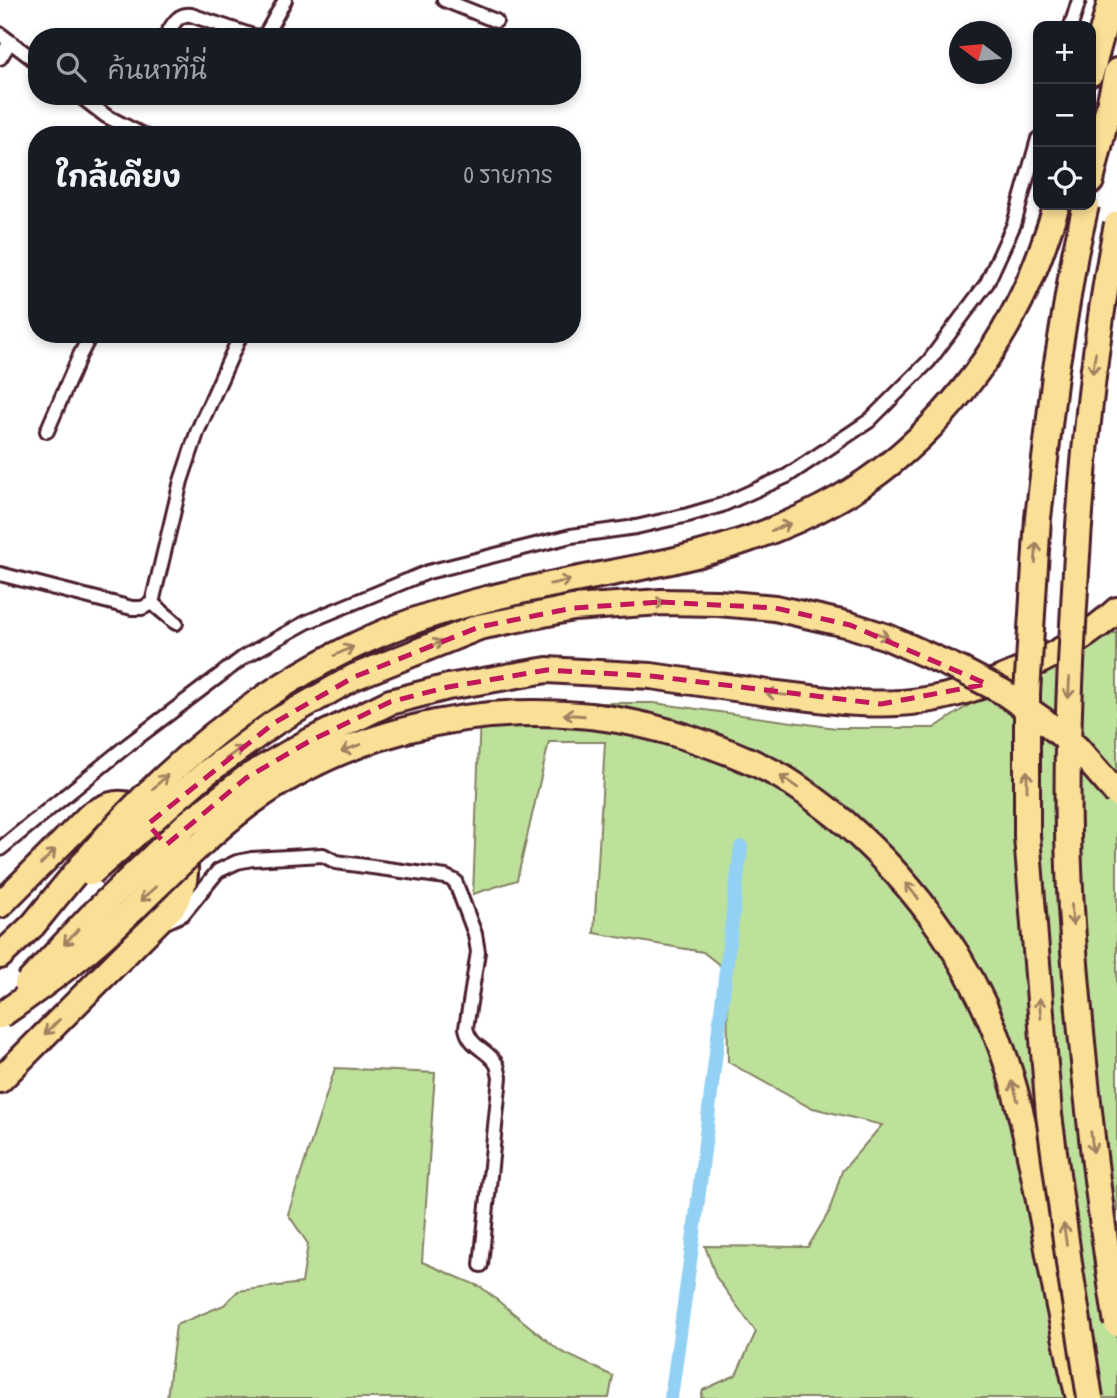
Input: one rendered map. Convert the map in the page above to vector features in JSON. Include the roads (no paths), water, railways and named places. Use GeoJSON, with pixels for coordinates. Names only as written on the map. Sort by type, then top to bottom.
{"type":"FeatureCollection","features":[{"type":"Feature","properties":{"kind":"highway"},"geometry":{"type":"LineString","coordinates":[[1096,55],[1111,0]]}},
{"type":"Feature","properties":{"kind":"highway"},"geometry":{"type":"LineString","coordinates":[[1096,160],[1117,71]]}},
{"type":"Feature","properties":{"kind":"highway"},"geometry":{"type":"LineString","coordinates":[[33,925],[109,834],[190,754],[281,686],[330,658],[380,634],[482,600],[673,560],[759,535],[839,499],[875,475],[932,425],[980,369],[1020,302],[1037,265],[1055,210]]}},
{"type":"Feature","properties":{"kind":"highway"},"geometry":{"type":"LineString","coordinates":[[1085,210],[1055,374],[1038,518],[1027,692],[1027,836],[1048,1115],[1090,1398]]}},
{"type":"Feature","properties":{"kind":"highway"},"geometry":{"type":"LineString","coordinates":[[1117,224],[1091,381],[1068,694],[1068,819],[1075,971],[1089,1114],[1117,1324]]}},
{"type":"Feature","properties":{"kind":"highway"},"geometry":{"type":"LineString","coordinates":[[0,956],[206,773],[274,723],[354,677],[480,626],[573,608],[661,602],[718,603],[775,608],[875,633],[925,653],[1003,692],[1077,748],[1117,794]]}},
{"type":"Feature","properties":{"kind":"highway"},"geometry":{"type":"LineString","coordinates":[[0,1014],[89,916],[187,824],[246,778],[390,702],[448,687],[548,670],[650,676],[844,702],[881,704],[920,701],[955,694],[992,682],[1045,658],[1087,633],[1117,610]]}},
{"type":"Feature","properties":{"kind":"highway"},"geometry":{"type":"LineString","coordinates":[[0,1014],[86,953],[208,837],[251,803],[294,775],[336,754],[411,728],[438,722],[491,714],[535,712],[624,721],[707,744],[780,776],[844,822],[902,878],[930,912],[961,961],[992,1023],[1007,1062],[1022,1115],[1079,1398]]}},
{"type":"Feature","properties":{"kind":"highway"},"geometry":{"type":"LineString","coordinates":[[0,905],[90,815],[105,806],[122,802],[132,806],[185,867],[183,890],[173,906],[0,1080]]}},
{"type":"Feature","properties":{"kind":"street"},"geometry":{"type":"LineString","coordinates":[[269,28],[285,0]]}},
{"type":"Feature","properties":{"kind":"street"},"geometry":{"type":"LineString","coordinates":[[444,0],[496,21]]}},
{"type":"Feature","properties":{"kind":"street"},"geometry":{"type":"LineString","coordinates":[[1073,21],[1079,0]]}},
{"type":"Feature","properties":{"kind":"street"},"geometry":{"type":"LineString","coordinates":[[171,28],[178,16],[184,14],[229,28]]}},
{"type":"Feature","properties":{"kind":"street"},"geometry":{"type":"LineString","coordinates":[[0,58],[5,38],[28,55]]}},
{"type":"Feature","properties":{"kind":"street"},"geometry":{"type":"LineString","coordinates":[[92,105],[126,126]]}},
{"type":"Feature","properties":{"kind":"street"},"geometry":{"type":"LineString","coordinates":[[0,849],[130,744],[244,657],[306,622],[428,572],[572,536],[636,527],[722,505],[787,476],[869,421],[929,361],[987,283],[1014,224],[1036,147]]}},
{"type":"Feature","properties":{"kind":"street"},"geometry":{"type":"LineString","coordinates":[[47,431],[86,343]]}},
{"type":"Feature","properties":{"kind":"street"},"geometry":{"type":"LineString","coordinates":[[152,603],[181,481],[198,430],[237,343]]}},
{"type":"Feature","properties":{"kind":"street"},"geometry":{"type":"LineString","coordinates":[[0,574],[132,608],[142,608],[152,603]]}},
{"type":"Feature","properties":{"kind":"street"},"geometry":{"type":"LineString","coordinates":[[152,603],[176,623]]}},
{"type":"Feature","properties":{"kind":"street"},"geometry":{"type":"LineString","coordinates":[[151,929],[183,914],[218,871],[237,862],[252,859],[323,855],[336,862],[446,877],[455,881],[475,934],[478,952],[468,1037],[490,1056],[500,1077],[481,1265]]}},
{"type":"Feature","properties":{"kind":"waterway"},"geometry":{"type":"LineString","coordinates":[[671,1398],[741,847]]}}]}
